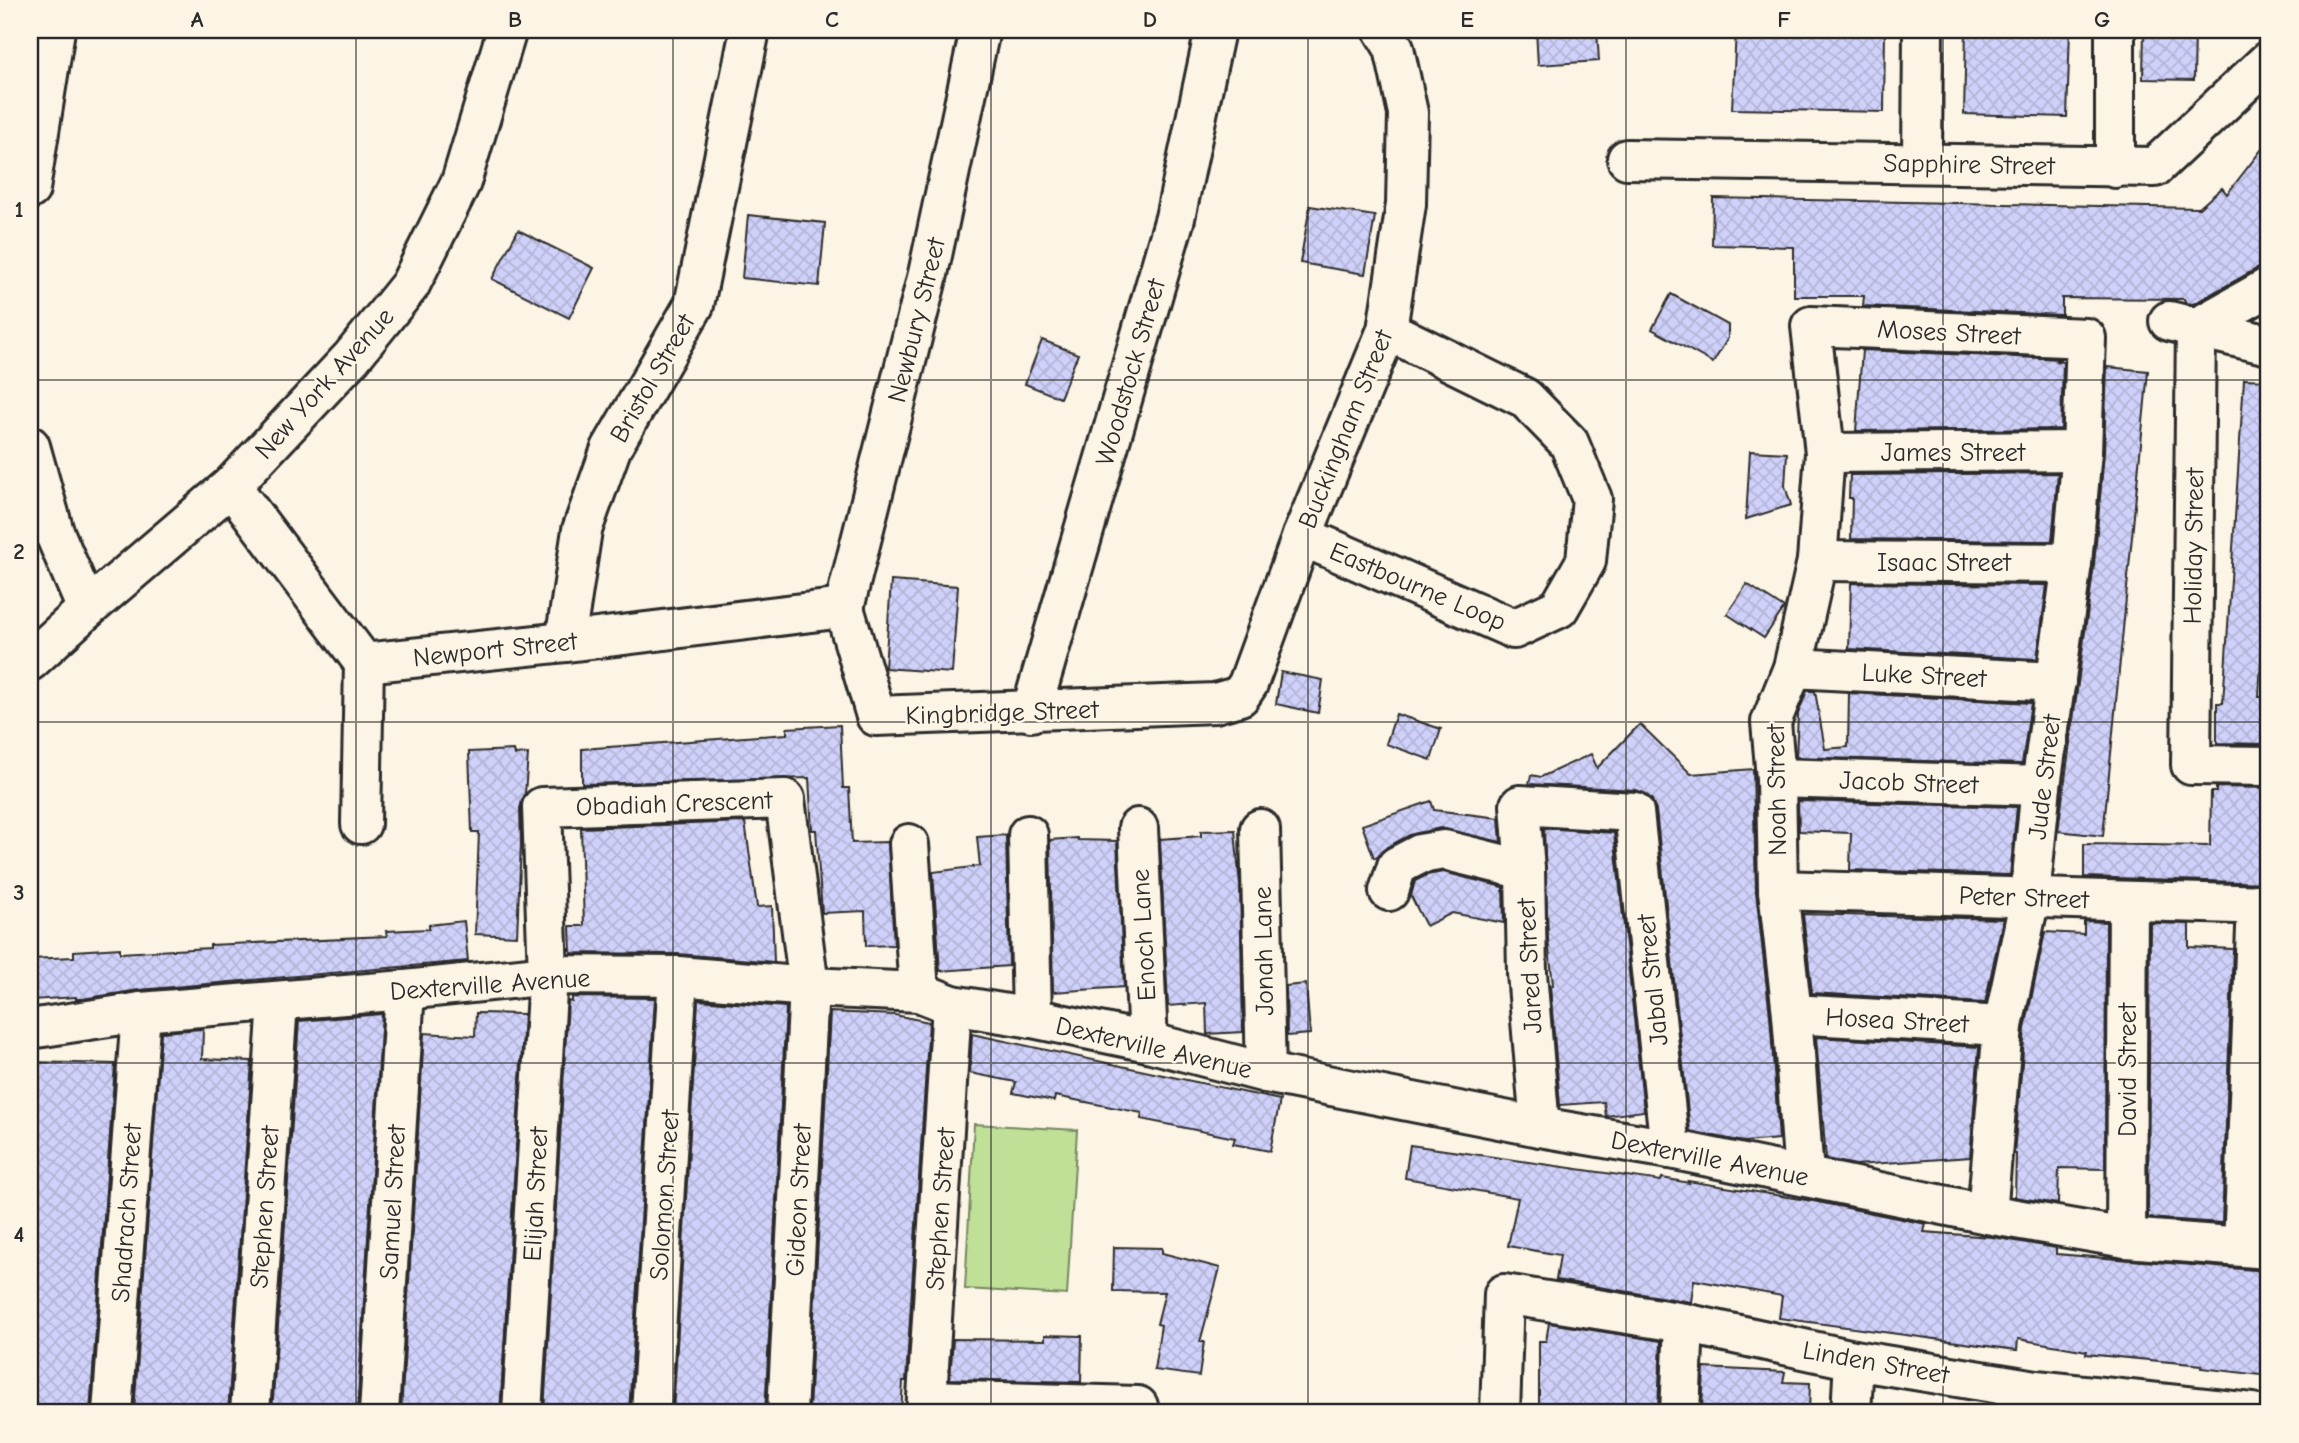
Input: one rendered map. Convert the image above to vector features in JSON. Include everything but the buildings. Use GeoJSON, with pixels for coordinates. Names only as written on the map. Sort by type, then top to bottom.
{"type":"FeatureCollection","features":[{"type":"Feature","properties":{"kind":"street"},"geometry":{"type":"LineString","coordinates":[[30,189],[55,30]]}},
{"type":"Feature","properties":{"kind":"street","name":"New York Avenue"},"geometry":{"type":"LineString","coordinates":[[30,661],[231,486],[352,357],[410,285],[461,181],[507,30]]}},
{"type":"Feature","properties":{"kind":"street","name":"Bristol Street"},"geometry":{"type":"LineString","coordinates":[[565,642],[582,530],[611,449],[694,305],[750,30]]}},
{"type":"Feature","properties":{"kind":"street","name":"Newbury Street"},"geometry":{"type":"LineString","coordinates":[[844,608],[929,274],[980,30]]}},
{"type":"Feature","properties":{"kind":"street","name":"Woodstock Street"},"geometry":{"type":"LineString","coordinates":[[1031,712],[1175,218],[1215,30]]}},
{"type":"Feature","properties":{"kind":"street","name":"Buckingham Street"},"geometry":{"type":"LineString","coordinates":[[1240,696],[1248,684],[1302,536],[1387,330],[1406,204],[1408,113],[1394,48],[1383,30]]}},
{"type":"Feature","properties":{"kind":"street"},"geometry":{"type":"LineString","coordinates":[[1922,162],[1923,30]]}},
{"type":"Feature","properties":{"kind":"street"},"geometry":{"type":"LineString","coordinates":[[2115,30],[2115,168]]}},
{"type":"Feature","properties":{"kind":"street","name":"Sapphire Street"},"geometry":{"type":"LineString","coordinates":[[1627,159],[2155,167],[2269,60]]}},
{"type":"Feature","properties":{"kind":"street"},"geometry":{"type":"LineString","coordinates":[[2182,324],[2269,287]]}},
{"type":"Feature","properties":{"kind":"street"},"geometry":{"type":"LineString","coordinates":[[2182,324],[2269,345]]}},
{"type":"Feature","properties":{"kind":"street","name":"Holiday Street"},"geometry":{"type":"LineString","coordinates":[[2182,324],[2191,765],[2269,766]]}},
{"type":"Feature","properties":{"kind":"street","name":"Moses Street"},"geometry":{"type":"LineString","coordinates":[[1811,326],[2086,338]]}},
{"type":"Feature","properties":{"kind":"street","name":"Noah Street"},"geometry":{"type":"LineString","coordinates":[[1804,1175],[1792,1014],[1778,890],[1776,778],[1771,722],[1793,668],[1816,561],[1825,453],[1811,326]]}},
{"type":"Feature","properties":{"kind":"street","name":"Eastbourne Loop"},"geometry":{"type":"LineString","coordinates":[[1302,536],[1514,629],[1559,608],[1586,561],[1592,499],[1569,443],[1525,398],[1387,330]]}},
{"type":"Feature","properties":{"kind":"street","name":"Jude Street"},"geometry":{"type":"LineString","coordinates":[[1987,1214],[2003,1026],[2030,897],[2041,786],[2072,563],[2082,451],[2086,338]]}},
{"type":"Feature","properties":{"kind":"street"},"geometry":{"type":"LineString","coordinates":[[30,446],[54,532],[87,609]]}},
{"type":"Feature","properties":{"kind":"street","name":"James Street"},"geometry":{"type":"LineString","coordinates":[[1825,453],[2082,451]]}},
{"type":"Feature","properties":{"kind":"street"},"geometry":{"type":"LineString","coordinates":[[231,486],[364,663],[361,824]]}},
{"type":"Feature","properties":{"kind":"street","name":"Isaac Street"},"geometry":{"type":"LineString","coordinates":[[1816,561],[2072,563]]}},
{"type":"Feature","properties":{"kind":"street","name":"Newport Street"},"geometry":{"type":"LineString","coordinates":[[364,663],[844,608]]}},
{"type":"Feature","properties":{"kind":"street","name":"Kingbridge Street"},"geometry":{"type":"LineString","coordinates":[[844,608],[876,716],[1215,703],[1240,696]]}},
{"type":"Feature","properties":{"kind":"street","name":"Luke Street"},"geometry":{"type":"LineString","coordinates":[[1793,668],[2056,682]]}},
{"type":"Feature","properties":{"kind":"street","name":"Jacob Street"},"geometry":{"type":"LineString","coordinates":[[1776,778],[2041,786]]}},
{"type":"Feature","properties":{"kind":"street","name":"Obadiah Crescent"},"geometry":{"type":"LineString","coordinates":[[548,975],[542,807],[785,799],[809,987]]}},
{"type":"Feature","properties":{"kind":"street","name":"Jabal Street"},"geometry":{"type":"LineString","coordinates":[[1520,805],[1634,812],[1670,1149]]}},
{"type":"Feature","properties":{"kind":"street","name":"Jared Street"},"geometry":{"type":"LineString","coordinates":[[1520,805],[1525,870],[1527,973],[1540,1127]]}},
{"type":"Feature","properties":{"kind":"street","name":"Enoch Lane"},"geometry":{"type":"LineString","coordinates":[[1138,828],[1148,1042]]}},
{"type":"Feature","properties":{"kind":"street","name":"Jonah Lane"},"geometry":{"type":"LineString","coordinates":[[1260,829],[1266,1073]]}},
{"type":"Feature","properties":{"kind":"street"},"geometry":{"type":"LineString","coordinates":[[1028,835],[1032,1018]]}},
{"type":"Feature","properties":{"kind":"street","name":"Stephen Street"},"geometry":{"type":"LineString","coordinates":[[909,844],[936,998],[927,1407]]}},
{"type":"Feature","properties":{"kind":"street"},"geometry":{"type":"LineString","coordinates":[[1389,891],[1397,866],[1420,853],[1444,850],[1525,870]]}},
{"type":"Feature","properties":{"kind":"street","name":"Peter Street"},"geometry":{"type":"LineString","coordinates":[[1778,890],[2263,905]]}},
{"type":"Feature","properties":{"kind":"street","name":"David Street"},"geometry":{"type":"LineString","coordinates":[[2126,1238],[2128,901]]}},
{"type":"Feature","properties":{"kind":"street"},"geometry":{"type":"LineString","coordinates":[[2256,1247],[2263,905]]}},
{"type":"Feature","properties":{"kind":"street","name":"Dexterville Avenue"},"geometry":{"type":"LineString","coordinates":[[30,1030],[141,1012],[278,1002],[548,975],[678,976],[936,998],[1148,1042],[1266,1073],[1804,1175],[1987,1214],[2126,1238],[2256,1247]]}},
{"type":"Feature","properties":{"kind":"street","name":"Elijah Street"},"geometry":{"type":"LineString","coordinates":[[522,1413],[548,975]]}},
{"type":"Feature","properties":{"kind":"street","name":"Solomon Street"},"geometry":{"type":"LineString","coordinates":[[651,1413],[678,976]]}},
{"type":"Feature","properties":{"kind":"street","name":"Gideon Street"},"geometry":{"type":"LineString","coordinates":[[787,1413],[809,987]]}},
{"type":"Feature","properties":{"kind":"street","name":"Samuel Street"},"geometry":{"type":"LineString","coordinates":[[379,1413],[405,990]]}},
{"type":"Feature","properties":{"kind":"street","name":"Stephen Street"},"geometry":{"type":"LineString","coordinates":[[250,1413],[278,1002]]}},
{"type":"Feature","properties":{"kind":"street","name":"Shadrach Street"},"geometry":{"type":"LineString","coordinates":[[113,1413],[141,1012]]}},
{"type":"Feature","properties":{"kind":"street","name":"Hosea Street"},"geometry":{"type":"LineString","coordinates":[[1792,1014],[2003,1026]]}},
{"type":"Feature","properties":{"kind":"street","name":"Linden Street"},"geometry":{"type":"LineString","coordinates":[[1500,1413],[1504,1294],[1684,1323],[2035,1402],[2252,1413]]}},
{"type":"Feature","properties":{"kind":"street"},"geometry":{"type":"LineString","coordinates":[[1680,1413],[1684,1323]]}},
{"type":"Feature","properties":{"kind":"street"},"geometry":{"type":"LineString","coordinates":[[1851,1413],[1854,1360]]}},
{"type":"Feature","properties":{"kind":"street"},"geometry":{"type":"LineString","coordinates":[[927,1407],[1138,1406]]}},
{"type":"Feature","properties":{"kind":"green space"},"geometry":{"type":"Polygon","coordinates":[[[974,1124],[1077,1130],[1067,1295],[965,1289],[974,1124]]]}}]}
